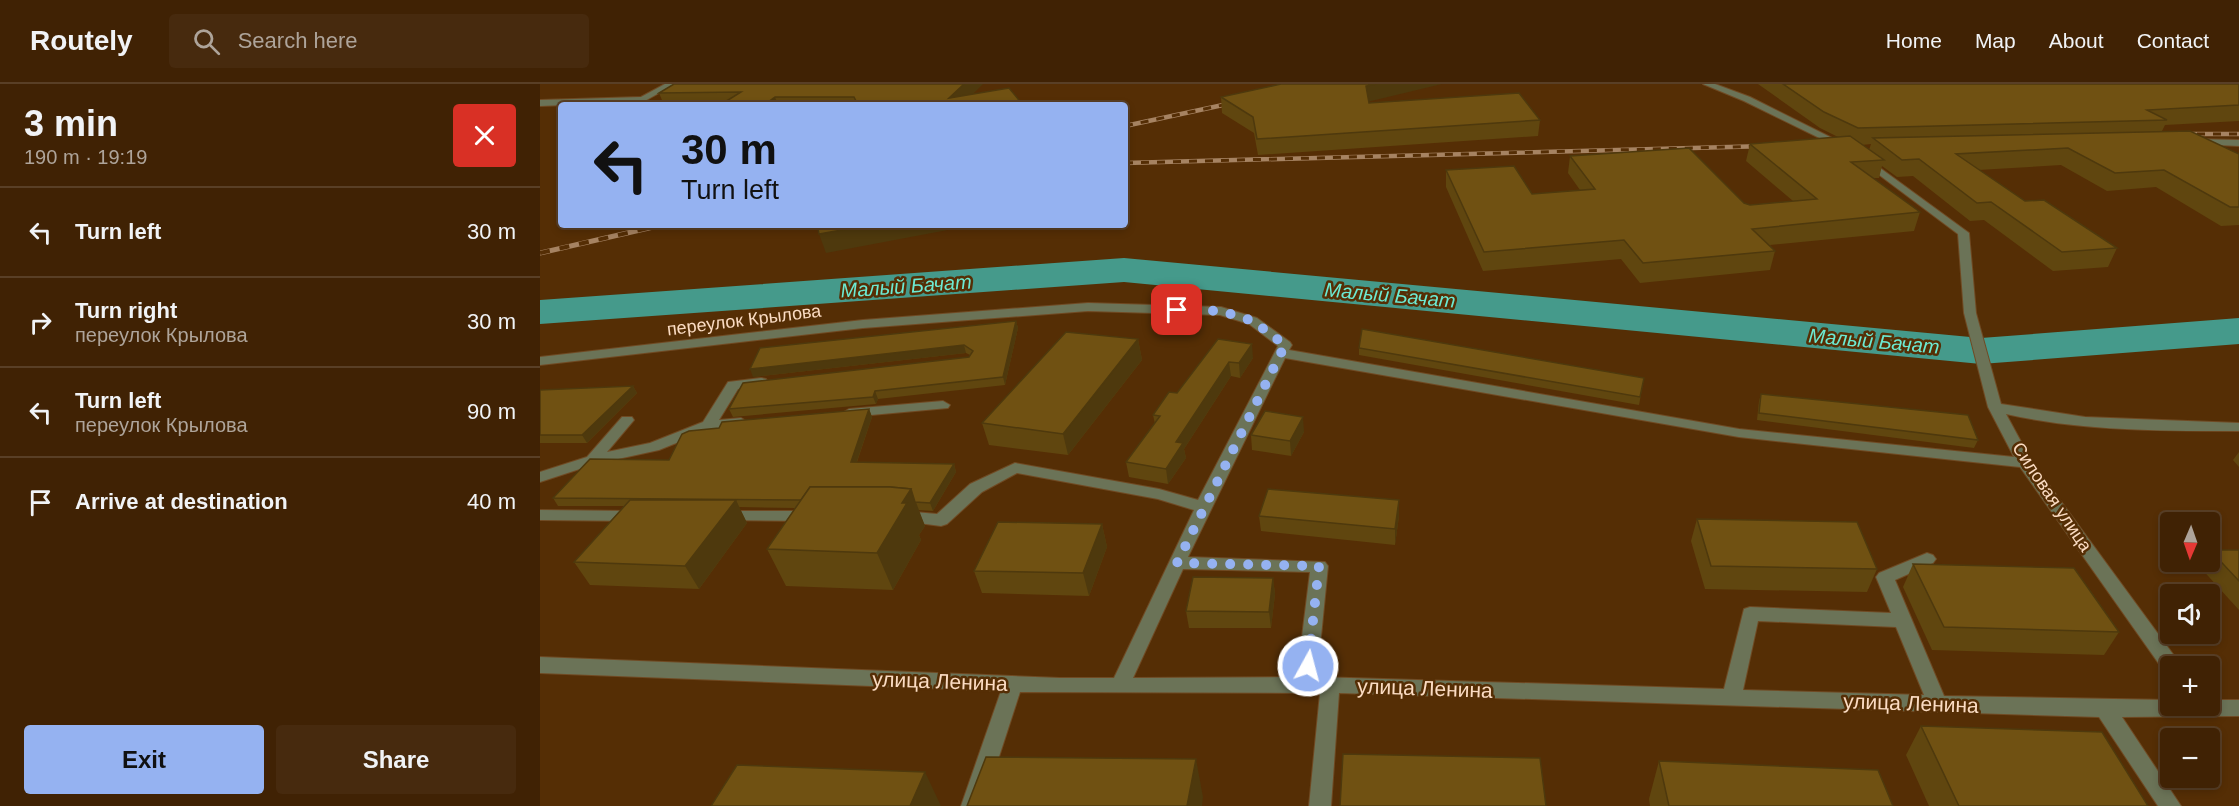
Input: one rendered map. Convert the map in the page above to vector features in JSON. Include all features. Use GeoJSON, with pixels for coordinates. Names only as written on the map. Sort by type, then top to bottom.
{"type":"FeatureCollection","features":[{"type":"Feature","properties":{"kind":"street"},"geometry":{"type":"LineString","coordinates":[[566,102],[642,99],[671,84]]}},
{"type":"Feature","properties":{"kind":"street"},"geometry":{"type":"LineString","coordinates":[[1707,84],[1747,99],[1851,150]]}},
{"type":"Feature","properties":{"kind":"street"},"geometry":{"type":"LineString","coordinates":[[540,103],[558,102]]}},
{"type":"Feature","properties":{"kind":"street"},"geometry":{"type":"LineString","coordinates":[[2182,142],[2239,143]]}},
{"type":"Feature","properties":{"kind":"street"},"geometry":{"type":"LineString","coordinates":[[1875,149],[1861,153],[1963,233],[1970,313],[1995,407]]}},
{"type":"Feature","properties":{"kind":"street","name":"переулок Крылова"},"geometry":{"type":"LineString","coordinates":[[540,361],[863,324],[1088,307],[1221,311],[1253,321],[1285,345],[1281,353]]}},
{"type":"Feature","properties":{"kind":"street"},"geometry":{"type":"LineString","coordinates":[[1120,685],[1203,507],[1281,353],[1739,433],[2025,463]]}},
{"type":"Feature","properties":{"kind":"street"},"geometry":{"type":"LineString","coordinates":[[708,425],[733,385],[779,380]]}},
{"type":"Feature","properties":{"kind":"street"},"geometry":{"type":"LineString","coordinates":[[837,414],[943,405]]}},
{"type":"Feature","properties":{"kind":"street","name":"Силовая улица"},"geometry":{"type":"LineString","coordinates":[[1995,407],[2029,416],[2169,426],[2239,427]]}},
{"type":"Feature","properties":{"kind":"street","name":"Силовая улица"},"geometry":{"type":"LineString","coordinates":[[1995,407],[2025,463],[2164,656]]}},
{"type":"Feature","properties":{"kind":"street"},"geometry":{"type":"LineString","coordinates":[[592,460],[627,420]]}},
{"type":"Feature","properties":{"kind":"street"},"geometry":{"type":"LineString","coordinates":[[540,477],[592,460],[654,447],[708,425],[755,421]]}},
{"type":"Feature","properties":{"kind":"street"},"geometry":{"type":"LineString","coordinates":[[882,516],[940,520],[976,488],[1015,468],[1138,490],[1203,507]]}},
{"type":"Feature","properties":{"kind":"street"},"geometry":{"type":"LineString","coordinates":[[540,515],[646,516]]}},
{"type":"Feature","properties":{"kind":"street"},"geometry":{"type":"LineString","coordinates":[[706,516],[824,516]]}},
{"type":"Feature","properties":{"kind":"street"},"geometry":{"type":"LineString","coordinates":[[1927,559],[1885,577],[1937,704]]}},
{"type":"Feature","properties":{"kind":"street"},"geometry":{"type":"LineString","coordinates":[[1177,563],[1319,566],[1306,685]]}},
{"type":"Feature","properties":{"kind":"street"},"geometry":{"type":"LineString","coordinates":[[1732,697],[1750,614],[1902,620]]}},
{"type":"Feature","properties":{"kind":"street","name":"улица Ленина"},"geometry":{"type":"LineString","coordinates":[[540,665],[1013,684],[1330,685],[2105,709],[2160,708]]}},
{"type":"Feature","properties":{"kind":"street"},"geometry":{"type":"LineString","coordinates":[[972,806],[1013,684]]}},
{"type":"Feature","properties":{"kind":"street"},"geometry":{"type":"LineString","coordinates":[[1320,806],[1330,685]]}},
{"type":"Feature","properties":{"kind":"street","name":"улица Ленина"},"geometry":{"type":"LineString","coordinates":[[2220,708],[2239,708]]}},
{"type":"Feature","properties":{"kind":"street"},"geometry":{"type":"LineString","coordinates":[[2105,709],[2170,806]]}},
{"type":"Feature","properties":{"kind":"building"},"geometry":{"type":"Polygon","coordinates":[[[674,84],[964,84],[949,98],[1009,88],[1021,102],[856,102],[854,97],[775,97],[768,102],[725,102],[741,92],[659,93],[674,84]]]}},
{"type":"Feature","properties":{"kind":"building"},"geometry":{"type":"Polygon","coordinates":[[[1281,84],[1376,84],[1366,86],[1369,103],[1519,93],[1540,120],[1257,139],[1253,117],[1221,97],[1281,84]]]}},
{"type":"Feature","properties":{"kind":"building"},"geometry":{"type":"Polygon","coordinates":[[[1783,84],[2239,84],[2239,105],[2147,110],[2167,120],[1858,128],[1824,112],[1783,84]]]}},
{"type":"Feature","properties":{"kind":"building"},"geometry":{"type":"Polygon","coordinates":[[[2190,131],[2239,154],[2239,207],[2230,207],[2164,170],[2115,173],[2068,148],[1956,154],[2025,201],[2044,200],[2117,248],[2062,252],[1991,202],[1977,203],[1919,159],[1902,160],[1873,138],[2190,131]]]}},
{"type":"Feature","properties":{"kind":"building"},"geometry":{"type":"Polygon","coordinates":[[[1850,136],[1884,160],[1851,162],[1920,212],[1752,229],[1775,251],[1643,263],[1624,240],[1484,252],[1446,170],[1514,166],[1532,194],[1595,189],[1570,156],[1689,148],[1744,203],[1750,205],[1817,199],[1750,144],[1850,136]]]}},
{"type":"Feature","properties":{"kind":"building"},"geometry":{"type":"Polygon","coordinates":[[[818,228],[853,228],[819,234],[818,228]]]}},
{"type":"Feature","properties":{"kind":"building"},"geometry":{"type":"Polygon","coordinates":[[[1016,321],[1003,377],[875,391],[873,397],[729,409],[743,383],[969,357],[973,351],[964,345],[750,369],[760,348],[1016,321]]]}},
{"type":"Feature","properties":{"kind":"building"},"geometry":{"type":"Polygon","coordinates":[[[1362,329],[1644,378],[1640,397],[1359,348],[1362,329]]]}},
{"type":"Feature","properties":{"kind":"building"},"geometry":{"type":"Polygon","coordinates":[[[1066,332],[1138,339],[1063,434],[982,423],[1066,332]]]}},
{"type":"Feature","properties":{"kind":"building"},"geometry":{"type":"Polygon","coordinates":[[[1218,339],[1252,344],[1239,363],[1229,362],[1176,442],[1183,443],[1166,469],[1126,462],[1160,416],[1153,415],[1169,392],[1177,393],[1218,339]]]}},
{"type":"Feature","properties":{"kind":"building"},"geometry":{"type":"Polygon","coordinates":[[[633,386],[582,435],[540,435],[540,390],[633,386]]]}},
{"type":"Feature","properties":{"kind":"building"},"geometry":{"type":"Polygon","coordinates":[[[1761,394],[1968,415],[1978,440],[1759,413],[1761,394]]]}},
{"type":"Feature","properties":{"kind":"building"},"geometry":{"type":"Polygon","coordinates":[[[869,409],[851,462],[954,464],[930,503],[915,502],[911,489],[890,487],[810,487],[801,500],[553,498],[590,459],[669,460],[682,434],[689,431],[719,428],[722,422],[869,409]]]}},
{"type":"Feature","properties":{"kind":"building"},"geometry":{"type":"Polygon","coordinates":[[[1265,411],[1303,417],[1290,441],[1251,435],[1265,411]]]}},
{"type":"Feature","properties":{"kind":"building"},"geometry":{"type":"Polygon","coordinates":[[[810,487],[911,489],[902,503],[907,503],[877,553],[767,549],[810,487]]]}},
{"type":"Feature","properties":{"kind":"building"},"geometry":{"type":"Polygon","coordinates":[[[1268,489],[1399,500],[1395,529],[1259,516],[1268,489]]]}},
{"type":"Feature","properties":{"kind":"building"},"geometry":{"type":"Polygon","coordinates":[[[630,500],[736,500],[685,566],[574,562],[630,500]]]}},
{"type":"Feature","properties":{"kind":"building"},"geometry":{"type":"Polygon","coordinates":[[[1697,519],[1857,522],[1877,569],[1711,566],[1697,519]]]}},
{"type":"Feature","properties":{"kind":"building"},"geometry":{"type":"Polygon","coordinates":[[[998,522],[1102,524],[1083,573],[974,571],[998,522]]]}},
{"type":"Feature","properties":{"kind":"building"},"geometry":{"type":"Polygon","coordinates":[[[2220,550],[2239,550],[2239,581],[2220,561],[2220,550]]]}},
{"type":"Feature","properties":{"kind":"building"},"geometry":{"type":"Polygon","coordinates":[[[1913,564],[2074,568],[2119,632],[1944,627],[1913,564]]]}},
{"type":"Feature","properties":{"kind":"building"},"geometry":{"type":"Polygon","coordinates":[[[1193,577],[1273,578],[1269,612],[1186,611],[1193,577]]]}},
{"type":"Feature","properties":{"kind":"building"},"geometry":{"type":"Polygon","coordinates":[[[1921,726],[2102,732],[2148,806],[1959,806],[1921,726]]]}},
{"type":"Feature","properties":{"kind":"building"},"geometry":{"type":"Polygon","coordinates":[[[1343,754],[1540,758],[1546,806],[1340,806],[1343,754]]]}},
{"type":"Feature","properties":{"kind":"building"},"geometry":{"type":"Polygon","coordinates":[[[986,757],[1196,759],[1187,806],[967,806],[986,757]]]}},
{"type":"Feature","properties":{"kind":"building"},"geometry":{"type":"Polygon","coordinates":[[[1659,761],[1878,770],[1893,806],[1669,806],[1659,761]]]}},
{"type":"Feature","properties":{"kind":"building"},"geometry":{"type":"Polygon","coordinates":[[[737,765],[925,772],[910,806],[711,806],[737,765]]]}},
{"type":"Feature","properties":{"kind":"waterway","name":"Малый Бачат"},"geometry":{"type":"LineString","coordinates":[[540,312],[1124,270],[1981,351],[2239,331]]}},
{"type":"Feature","properties":{"kind":"railway"},"geometry":{"type":"LineString","coordinates":[[1128,125],[1237,102]]}},
{"type":"Feature","properties":{"kind":"railway"},"geometry":{"type":"LineString","coordinates":[[2181,134],[2239,134]]}},
{"type":"Feature","properties":{"kind":"railway"},"geometry":{"type":"LineString","coordinates":[[1128,163],[1767,146]]}},
{"type":"Feature","properties":{"kind":"railway"},"geometry":{"type":"LineString","coordinates":[[540,253],[649,228]]}},
{"type":"Feature","properties":{"kind":"route"},"geometry":{"type":"LineString","coordinates":[[1177,310],[1221,311],[1253,321],[1285,345],[1177,563],[1319,566],[1308,666]]}}]}
